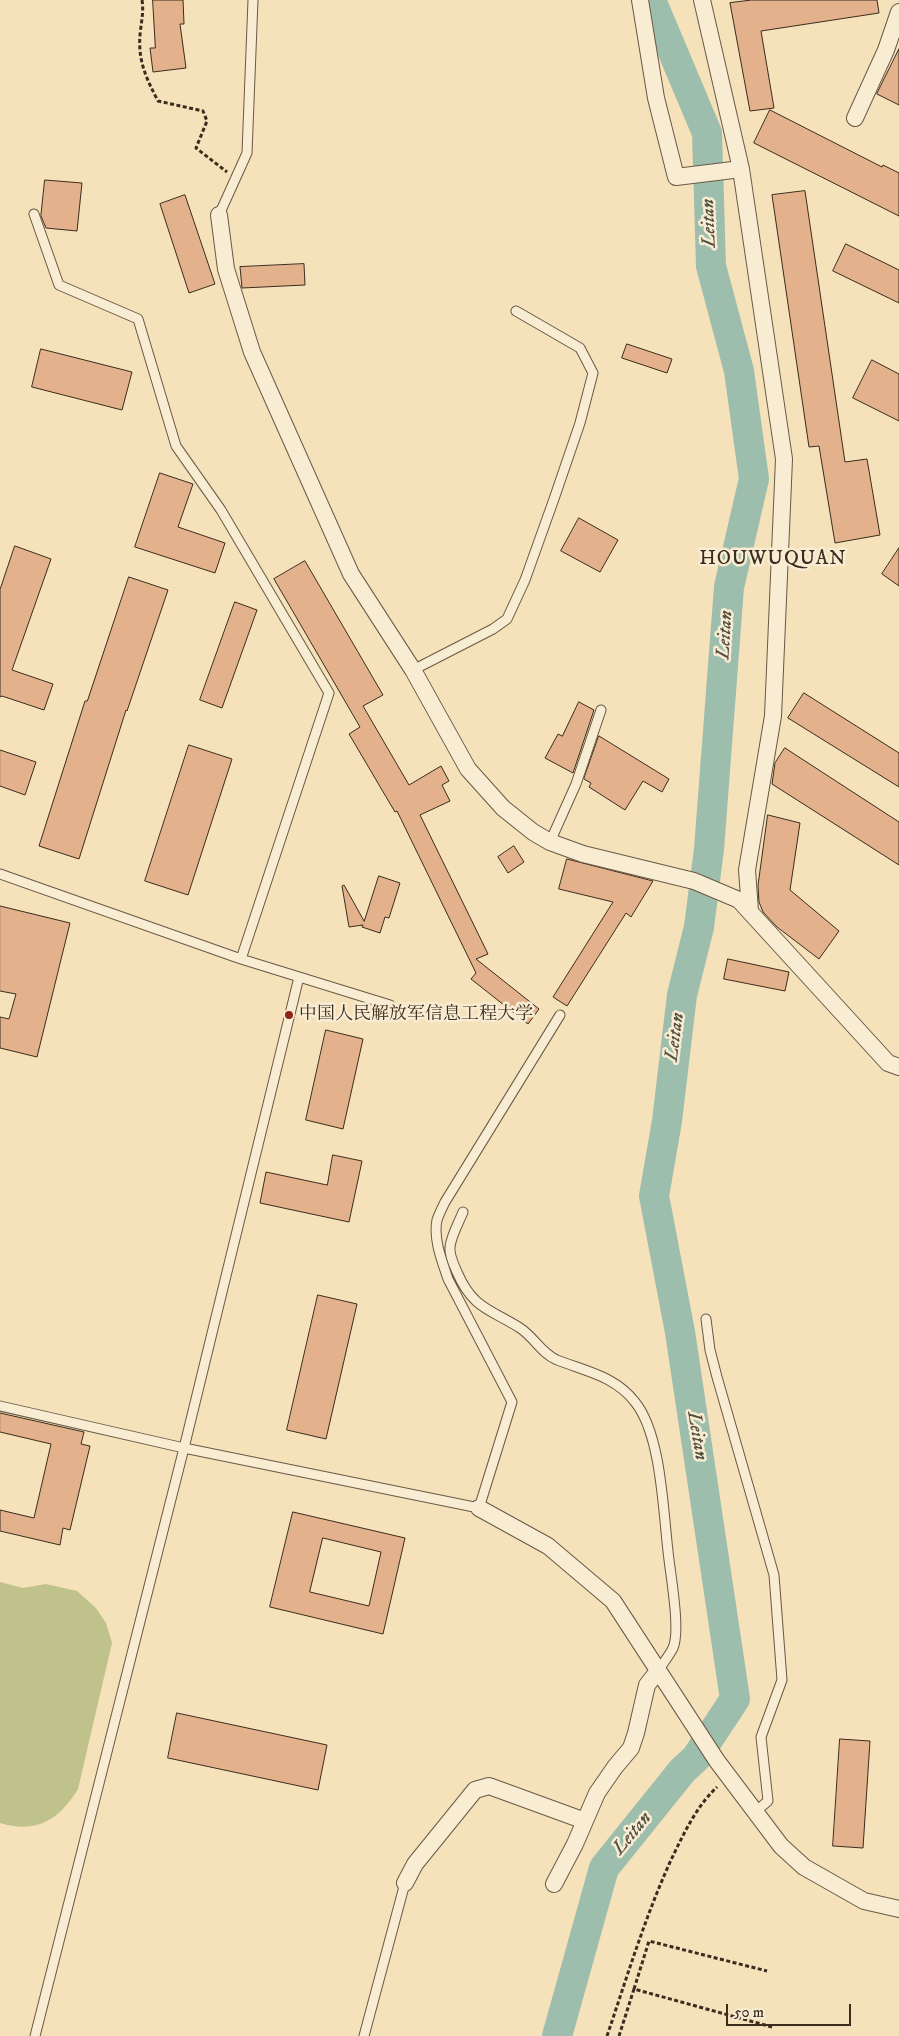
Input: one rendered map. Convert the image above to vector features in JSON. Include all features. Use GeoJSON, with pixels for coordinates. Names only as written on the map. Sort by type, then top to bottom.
{"type":"FeatureCollection","features":[{"type":"Feature","properties":{"kind":"street"},"geometry":{"type":"LineString","coordinates":[[640,0],[656,98],[676,177],[741,168]]}},
{"type":"Feature","properties":{"kind":"street"},"geometry":{"type":"LineString","coordinates":[[702,0],[741,168],[784,459],[773,716],[748,870],[745,906]]}},
{"type":"Feature","properties":{"kind":"street"},"geometry":{"type":"LineString","coordinates":[[855,118],[886,50],[899,12]]}},
{"type":"Feature","properties":{"kind":"street"},"geometry":{"type":"LineString","coordinates":[[219,215],[226,270],[252,352],[351,574],[413,670],[468,769],[504,808],[533,832],[550,842],[583,854],[694,881],[745,906],[888,1062],[899,1068]]}},
{"type":"Feature","properties":{"kind":"street"},"geometry":{"type":"LineString","coordinates":[[479,1508],[548,1546],[613,1601],[718,1761],[781,1846],[804,1866],[864,1901],[899,1909]]}},
{"type":"Feature","properties":{"kind":"street"},"geometry":{"type":"LineString","coordinates":[[554,1884],[585,1821],[596,1793],[631,1748],[647,1685],[658,1670]]}},
{"type":"Feature","properties":{"kind":"street"},"geometry":{"type":"LineString","coordinates":[[405,1883],[415,1864],[475,1790],[489,1786],[585,1821]]}},
{"type":"Feature","properties":{"kind":"lane"},"geometry":{"type":"LineString","coordinates":[[219,215],[246,153],[253,0]]}},
{"type":"Feature","properties":{"kind":"lane"},"geometry":{"type":"LineString","coordinates":[[34,214],[59,286],[138,319],[176,446],[221,510],[329,693],[241,958]]}},
{"type":"Feature","properties":{"kind":"lane"},"geometry":{"type":"LineString","coordinates":[[413,670],[493,629],[507,619],[525,580],[580,423],[593,373],[580,348],[516,311]]}},
{"type":"Feature","properties":{"kind":"lane"},"geometry":{"type":"LineString","coordinates":[[550,842],[576,784],[601,710]]}},
{"type":"Feature","properties":{"kind":"lane"},"geometry":{"type":"LineString","coordinates":[[0,874],[241,958],[390,1005]]}},
{"type":"Feature","properties":{"kind":"lane"},"geometry":{"type":"LineString","coordinates":[[35,2036],[184,1448],[300,977]]}},
{"type":"Feature","properties":{"kind":"lane"},"geometry":{"type":"LineString","coordinates":[[0,1406],[184,1448],[479,1508],[512,1402],[448,1279],[436,1236],[437,1220],[445,1202],[560,1015]]}},
{"type":"Feature","properties":{"kind":"lane"},"geometry":{"type":"LineString","coordinates":[[463,1212],[450,1247],[453,1263],[460,1279],[474,1300],[483,1308],[522,1329],[549,1356],[598,1373],[619,1386],[643,1412],[650,1428],[660,1480],[676,1621],[674,1647],[658,1670]]}},
{"type":"Feature","properties":{"kind":"lane"},"geometry":{"type":"LineString","coordinates":[[706,1319],[712,1359],[774,1575],[782,1680],[761,1737],[768,1800],[755,1812]]}},
{"type":"Feature","properties":{"kind":"lane"},"geometry":{"type":"LineString","coordinates":[[364,2036],[405,1883]]}},
{"type":"Feature","properties":{"kind":"path"},"geometry":{"type":"LineString","coordinates":[[142,0],[144,8],[140,37],[141,65],[147,81],[158,101],[203,110],[207,121],[196,148],[236,178]]}},
{"type":"Feature","properties":{"kind":"path"},"geometry":{"type":"LineString","coordinates":[[607,2036],[655,1895],[685,1830],[705,1799]]}},
{"type":"Feature","properties":{"kind":"path"},"geometry":{"type":"LineString","coordinates":[[620,2036],[649,1941],[767,1970]]}},
{"type":"Feature","properties":{"kind":"path"},"geometry":{"type":"LineString","coordinates":[[634,1989],[772,2026]]}},
{"type":"Feature","properties":{"kind":"green space"},"geometry":{"type":"Polygon","coordinates":[[[0,1582],[23,1588],[46,1584],[77,1591],[96,1608],[106,1623],[112,1643],[78,1789],[71,1800],[55,1816],[46,1822],[25,1827],[0,1823],[0,1582]]]}},
{"type":"Feature","properties":{"kind":"building"},"geometry":{"type":"Polygon","coordinates":[[[153,0],[183,0],[184,24],[180,24],[186,68],[153,72],[150,48],[155,48],[153,0]]]}},
{"type":"Feature","properties":{"kind":"building"},"geometry":{"type":"Polygon","coordinates":[[[752,0],[877,0],[879,13],[761,31],[774,108],[750,111],[730,3],[752,0]]]}},
{"type":"Feature","properties":{"kind":"building"},"geometry":{"type":"Polygon","coordinates":[[[899,49],[899,105],[877,94],[899,49]]]}},
{"type":"Feature","properties":{"kind":"building"},"geometry":{"type":"Polygon","coordinates":[[[770,110],[882,167],[883,165],[899,173],[899,216],[754,143],[770,110]]]}},
{"type":"Feature","properties":{"kind":"building"},"geometry":{"type":"Polygon","coordinates":[[[45,180],[82,183],[77,231],[46,228],[41,216],[45,180]]]}},
{"type":"Feature","properties":{"kind":"building"},"geometry":{"type":"Polygon","coordinates":[[[805,191],[845,462],[867,459],[880,535],[835,543],[819,446],[809,447],[772,195],[805,191]]]}},
{"type":"Feature","properties":{"kind":"building"},"geometry":{"type":"Polygon","coordinates":[[[185,195],[215,284],[189,293],[160,204],[185,195]]]}},
{"type":"Feature","properties":{"kind":"building"},"geometry":{"type":"Polygon","coordinates":[[[846,244],[899,270],[899,303],[833,271],[846,244]]]}},
{"type":"Feature","properties":{"kind":"building"},"geometry":{"type":"Polygon","coordinates":[[[304,264],[305,285],[242,288],[240,267],[304,264]]]}},
{"type":"Feature","properties":{"kind":"building"},"geometry":{"type":"Polygon","coordinates":[[[627,344],[672,359],[667,373],[622,358],[627,344]]]}},
{"type":"Feature","properties":{"kind":"building"},"geometry":{"type":"Polygon","coordinates":[[[41,349],[132,372],[122,410],[32,387],[41,349]]]}},
{"type":"Feature","properties":{"kind":"building"},"geometry":{"type":"Polygon","coordinates":[[[872,360],[899,374],[899,421],[853,398],[872,360]]]}},
{"type":"Feature","properties":{"kind":"building"},"geometry":{"type":"Polygon","coordinates":[[[160,473],[193,484],[178,527],[225,543],[215,573],[135,547],[160,473]]]}},
{"type":"Feature","properties":{"kind":"building"},"geometry":{"type":"Polygon","coordinates":[[[579,518],[618,540],[600,572],[561,551],[579,518]]]}},
{"type":"Feature","properties":{"kind":"building"},"geometry":{"type":"Polygon","coordinates":[[[15,546],[51,559],[12,670],[53,684],[44,710],[2,696],[0,697],[0,590],[15,546]]]}},
{"type":"Feature","properties":{"kind":"building"},"geometry":{"type":"Polygon","coordinates":[[[899,548],[899,586],[882,574],[899,548]]]}},
{"type":"Feature","properties":{"kind":"building"},"geometry":{"type":"Polygon","coordinates":[[[305,561],[383,695],[363,706],[409,785],[441,766],[449,781],[442,785],[450,801],[420,815],[488,954],[476,959],[539,1009],[528,1024],[471,979],[476,973],[397,811],[395,812],[349,734],[360,727],[274,579],[305,561]]]}},
{"type":"Feature","properties":{"kind":"building"},"geometry":{"type":"Polygon","coordinates":[[[129,577],[168,590],[126,710],[79,859],[39,846],[85,701],[87,701],[129,577]]]}},
{"type":"Feature","properties":{"kind":"building"},"geometry":{"type":"Polygon","coordinates":[[[235,602],[257,610],[222,708],[200,700],[235,602]]]}},
{"type":"Feature","properties":{"kind":"building"},"geometry":{"type":"Polygon","coordinates":[[[804,693],[899,753],[899,787],[788,718],[804,693]]]}},
{"type":"Feature","properties":{"kind":"building"},"geometry":{"type":"Polygon","coordinates":[[[579,702],[594,710],[573,773],[545,758],[558,734],[562,736],[579,702]]]}},
{"type":"Feature","properties":{"kind":"building"},"geometry":{"type":"Polygon","coordinates":[[[599,736],[669,779],[662,792],[643,781],[625,810],[589,787],[591,783],[584,779],[599,736]]]}},
{"type":"Feature","properties":{"kind":"building"},"geometry":{"type":"Polygon","coordinates":[[[189,745],[232,759],[188,895],[145,881],[189,745]]]}},
{"type":"Feature","properties":{"kind":"building"},"geometry":{"type":"Polygon","coordinates":[[[785,748],[899,822],[899,865],[772,784],[775,763],[785,748]]]}},
{"type":"Feature","properties":{"kind":"building"},"geometry":{"type":"Polygon","coordinates":[[[0,750],[36,762],[25,795],[0,786],[0,750]]]}},
{"type":"Feature","properties":{"kind":"building"},"geometry":{"type":"Polygon","coordinates":[[[768,815],[800,823],[790,890],[839,931],[819,959],[777,927],[763,912],[759,902],[758,886],[768,815]]]}},
{"type":"Feature","properties":{"kind":"building"},"geometry":{"type":"Polygon","coordinates":[[[514,846],[524,862],[508,873],[498,857],[514,846]]]}},
{"type":"Feature","properties":{"kind":"building"},"geometry":{"type":"Polygon","coordinates":[[[567,859],[653,881],[631,917],[626,913],[567,1006],[553,997],[613,902],[559,889],[567,859]]]}},
{"type":"Feature","properties":{"kind":"building"},"geometry":{"type":"Polygon","coordinates":[[[379,876],[400,883],[389,918],[385,917],[380,933],[362,927],[363,925],[349,927],[342,886],[344,885],[364,921],[379,876]]]}},
{"type":"Feature","properties":{"kind":"building"},"geometry":{"type":"Polygon","coordinates":[[[0,906],[70,923],[37,1057],[0,1048],[0,1017],[9,1019],[16,994],[0,991],[0,906]]]}},
{"type":"Feature","properties":{"kind":"building"},"geometry":{"type":"Polygon","coordinates":[[[728,959],[789,972],[785,991],[724,979],[728,959]]]}},
{"type":"Feature","properties":{"kind":"building"},"geometry":{"type":"Polygon","coordinates":[[[326,1030],[363,1039],[343,1129],[306,1120],[326,1030]]]}},
{"type":"Feature","properties":{"kind":"building"},"geometry":{"type":"Polygon","coordinates":[[[333,1155],[362,1161],[349,1222],[260,1203],[266,1172],[327,1185],[333,1155]]]}},
{"type":"Feature","properties":{"kind":"building"},"geometry":{"type":"Polygon","coordinates":[[[318,1295],[357,1304],[326,1439],[287,1430],[318,1295]]]}},
{"type":"Feature","properties":{"kind":"building"},"geometry":{"type":"Polygon","coordinates":[[[0,1413],[84,1432],[81,1444],[90,1446],[70,1530],[63,1528],[60,1545],[0,1531],[0,1510],[34,1518],[51,1444],[0,1432],[0,1413]]]}},
{"type":"Feature","properties":{"kind":"building"},"geometry":{"type":"Polygon","coordinates":[[[293,1512],[405,1538],[383,1634],[270,1607],[293,1512]],[[323,1538],[310,1592],[369,1606],[381,1552],[323,1538]]]}},
{"type":"Feature","properties":{"kind":"building"},"geometry":{"type":"Polygon","coordinates":[[[177,1713],[327,1745],[318,1790],[168,1758],[177,1713]]]}},
{"type":"Feature","properties":{"kind":"building"},"geometry":{"type":"Polygon","coordinates":[[[840,1739],[870,1741],[863,1848],[833,1846],[840,1739]]]}},
{"type":"Feature","properties":{"kind":"waterway","name":"Leitan"},"geometry":{"type":"LineString","coordinates":[[557,2036],[604,1868],[682,1771],[696,1758],[735,1699],[680,1332],[654,1196],[667,1121],[682,995],[699,927],[709,849],[729,587],[754,479],[739,371],[711,266],[707,133],[651,0]]}},
{"type":"Feature","properties":{"kind":"place","name":"中国人民解放军信息工程大学"},"geometry":{"type":"Point","coordinates":[289,1015]}},
{"type":"Feature","properties":{"kind":"district","name":"HOUWUQUAN"},"geometry":{"type":"Point","coordinates":[773,560]}}]}
